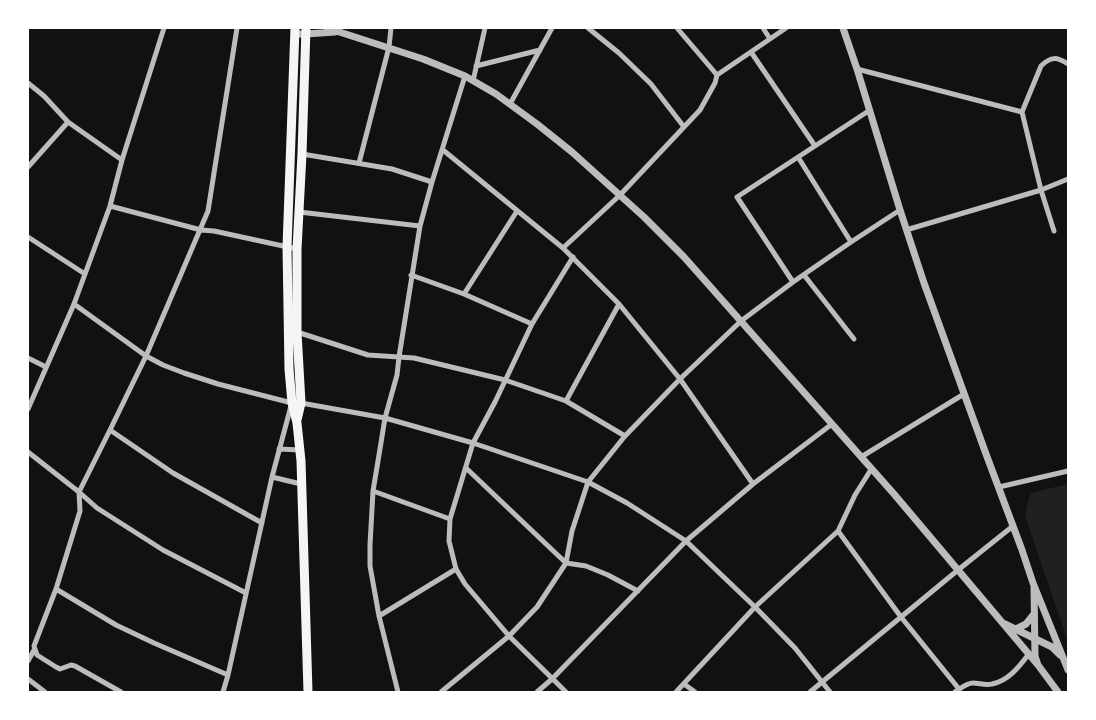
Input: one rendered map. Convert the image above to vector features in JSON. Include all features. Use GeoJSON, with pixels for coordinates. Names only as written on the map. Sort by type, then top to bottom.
{"type":"FeatureCollection","features":[{"type":"Feature","properties":{"kind":"main road"},"geometry":{"type":"LineString","coordinates":[[295,31],[287,247],[289,369],[296,403]]}},
{"type":"Feature","properties":{"kind":"main road"},"geometry":{"type":"LineString","coordinates":[[306,31],[297,249],[296,403],[300,450],[308,692]]}},
{"type":"Feature","properties":{"kind":"street"},"geometry":{"type":"LineString","coordinates":[[28,409],[74,304],[110,206],[122,160],[164,28]]}},
{"type":"Feature","properties":{"kind":"street"},"geometry":{"type":"LineString","coordinates":[[28,662],[56,589],[80,511],[79,492],[146,356],[208,211],[237,28]]}},
{"type":"Feature","properties":{"kind":"street"},"geometry":{"type":"LineString","coordinates":[[327,28],[389,47],[466,76],[496,94],[561,142],[684,256],[872,468],[1038,665],[1058,692]]}},
{"type":"Feature","properties":{"kind":"street"},"geometry":{"type":"LineString","coordinates":[[359,164],[389,47],[391,28]]}},
{"type":"Feature","properties":{"kind":"street"},"geometry":{"type":"LineString","coordinates":[[473,81],[485,28]]}},
{"type":"Feature","properties":{"kind":"street"},"geometry":{"type":"LineString","coordinates":[[510,104],[552,28]]}},
{"type":"Feature","properties":{"kind":"street"},"geometry":{"type":"LineString","coordinates":[[588,28],[619,53],[651,84],[684,127]]}},
{"type":"Feature","properties":{"kind":"street"},"geometry":{"type":"LineString","coordinates":[[677,28],[717,75]]}},
{"type":"Feature","properties":{"kind":"street"},"geometry":{"type":"LineString","coordinates":[[763,28],[770,39]]}},
{"type":"Feature","properties":{"kind":"street"},"geometry":{"type":"LineString","coordinates":[[563,248],[620,196],[700,110],[715,83],[717,75],[786,28]]}},
{"type":"Feature","properties":{"kind":"street"},"geometry":{"type":"LineString","coordinates":[[843,28],[906,230],[1033,583],[1068,670]]}},
{"type":"Feature","properties":{"kind":"street"},"geometry":{"type":"LineString","coordinates":[[295,31],[338,31]]}},
{"type":"Feature","properties":{"kind":"street"},"geometry":{"type":"LineString","coordinates":[[476,66],[540,50]]}},
{"type":"Feature","properties":{"kind":"street"},"geometry":{"type":"LineString","coordinates":[[751,52],[815,146]]}},
{"type":"Feature","properties":{"kind":"street"},"geometry":{"type":"LineString","coordinates":[[1054,231],[1041,190],[1022,112],[1041,66],[1047,60],[1052,59],[1060,59],[1068,64]]}},
{"type":"Feature","properties":{"kind":"street"},"geometry":{"type":"LineString","coordinates":[[857,69],[1022,112]]}},
{"type":"Feature","properties":{"kind":"street"},"geometry":{"type":"LineString","coordinates":[[398,692],[379,616],[370,566],[373,491],[385,418],[397,375],[420,226],[466,76]]}},
{"type":"Feature","properties":{"kind":"street"},"geometry":{"type":"LineString","coordinates":[[28,83],[44,96],[68,122],[122,160]]}},
{"type":"Feature","properties":{"kind":"street"},"geometry":{"type":"LineString","coordinates":[[793,282],[737,197],[870,110]]}},
{"type":"Feature","properties":{"kind":"street"},"geometry":{"type":"LineString","coordinates":[[28,167],[68,122]]}},
{"type":"Feature","properties":{"kind":"street"},"geometry":{"type":"LineString","coordinates":[[443,150],[563,248],[619,304],[680,379],[753,484]]}},
{"type":"Feature","properties":{"kind":"street"},"geometry":{"type":"LineString","coordinates":[[302,154],[392,169],[432,182]]}},
{"type":"Feature","properties":{"kind":"street"},"geometry":{"type":"LineString","coordinates":[[798,157],[851,242]]}},
{"type":"Feature","properties":{"kind":"street"},"geometry":{"type":"LineString","coordinates":[[906,230],[1041,190],[1068,179]]}},
{"type":"Feature","properties":{"kind":"street"},"geometry":{"type":"LineString","coordinates":[[110,206],[201,230],[214,231],[297,249]]}},
{"type":"Feature","properties":{"kind":"street"},"geometry":{"type":"LineString","coordinates":[[464,294],[518,210]]}},
{"type":"Feature","properties":{"kind":"street"},"geometry":{"type":"LineString","coordinates":[[442,692],[509,636],[537,607],[566,563],[572,531],[588,482],[625,436],[680,379],[741,321],[804,274],[900,210]]}},
{"type":"Feature","properties":{"kind":"street"},"geometry":{"type":"LineString","coordinates":[[298,212],[420,226]]}},
{"type":"Feature","properties":{"kind":"street"},"geometry":{"type":"LineString","coordinates":[[28,237],[85,274]]}},
{"type":"Feature","properties":{"kind":"street"},"geometry":{"type":"LineString","coordinates":[[566,692],[509,636],[470,590],[456,568],[449,541],[450,519],[473,443],[532,324],[572,257]]}},
{"type":"Feature","properties":{"kind":"street"},"geometry":{"type":"LineString","coordinates":[[804,274],[854,339]]}},
{"type":"Feature","properties":{"kind":"street"},"geometry":{"type":"LineString","coordinates":[[412,275],[464,294],[532,324]]}},
{"type":"Feature","properties":{"kind":"street"},"geometry":{"type":"LineString","coordinates":[[74,304],[146,356],[163,365],[193,376],[296,403],[385,418],[473,443],[588,482],[627,503],[686,541],[755,607],[794,648],[830,692]]}},
{"type":"Feature","properties":{"kind":"street"},"geometry":{"type":"LineString","coordinates":[[566,401],[619,304]]}},
{"type":"Feature","properties":{"kind":"street"},"geometry":{"type":"LineString","coordinates":[[297,332],[368,355],[414,358],[504,380],[566,401],[625,436]]}},
{"type":"Feature","properties":{"kind":"street"},"geometry":{"type":"LineString","coordinates":[[28,358],[46,367]]}},
{"type":"Feature","properties":{"kind":"street"},"geometry":{"type":"LineString","coordinates":[[861,457],[964,394]]}},
{"type":"Feature","properties":{"kind":"street"},"geometry":{"type":"LineString","coordinates":[[223,692],[279,449],[296,403]]}},
{"type":"Feature","properties":{"kind":"street"},"geometry":{"type":"LineString","coordinates":[[537,692],[552,679],[686,541],[753,484],[832,424]]}},
{"type":"Feature","properties":{"kind":"street"},"geometry":{"type":"LineString","coordinates":[[110,430],[173,473],[262,523]]}},
{"type":"Feature","properties":{"kind":"street"},"geometry":{"type":"LineString","coordinates":[[279,449],[300,450]]}},
{"type":"Feature","properties":{"kind":"street"},"geometry":{"type":"LineString","coordinates":[[28,452],[97,508],[163,550],[246,593]]}},
{"type":"Feature","properties":{"kind":"street"},"geometry":{"type":"LineString","coordinates":[[466,468],[566,563],[586,566],[638,591]]}},
{"type":"Feature","properties":{"kind":"street"},"geometry":{"type":"LineString","coordinates":[[676,692],[755,607],[838,531],[855,495],[872,468]]}},
{"type":"Feature","properties":{"kind":"street"},"geometry":{"type":"LineString","coordinates":[[998,487],[1068,472]]}},
{"type":"Feature","properties":{"kind":"street"},"geometry":{"type":"LineString","coordinates":[[272,477],[301,484]]}},
{"type":"Feature","properties":{"kind":"street"},"geometry":{"type":"LineString","coordinates":[[373,491],[450,519]]}},
{"type":"Feature","properties":{"kind":"street"},"geometry":{"type":"LineString","coordinates":[[810,692],[1013,526]]}},
{"type":"Feature","properties":{"kind":"street"},"geometry":{"type":"LineString","coordinates":[[838,531],[957,691],[973,683],[991,685],[1000,682],[1017,670],[1028,655]]}},
{"type":"Feature","properties":{"kind":"street"},"geometry":{"type":"LineString","coordinates":[[379,616],[456,568]]}},
{"type":"Feature","properties":{"kind":"street"},"geometry":{"type":"LineString","coordinates":[[1033,583],[1035,656],[1038,665]]}},
{"type":"Feature","properties":{"kind":"street"},"geometry":{"type":"LineString","coordinates":[[56,589],[116,625],[154,644],[228,675]]}},
{"type":"Feature","properties":{"kind":"street"},"geometry":{"type":"LineString","coordinates":[[1016,629],[1026,624],[1035,614]]}},
{"type":"Feature","properties":{"kind":"street"},"geometry":{"type":"LineString","coordinates":[[1002,622],[1052,646],[1063,658]]}},
{"type":"Feature","properties":{"kind":"street"},"geometry":{"type":"LineString","coordinates":[[34,650],[37,655],[56,667],[76,666],[121,692]]}},
{"type":"Feature","properties":{"kind":"street"},"geometry":{"type":"LineString","coordinates":[[28,680],[45,692]]}},
{"type":"Feature","properties":{"kind":"street"},"geometry":{"type":"LineString","coordinates":[[684,684],[695,692]]}},
{"type":"Feature","properties":{"kind":"shaded area"},"geometry":{"type":"Polygon","coordinates":[[[1068,484],[1068,642],[1025,516],[1030,493],[1068,484]]]}}]}
